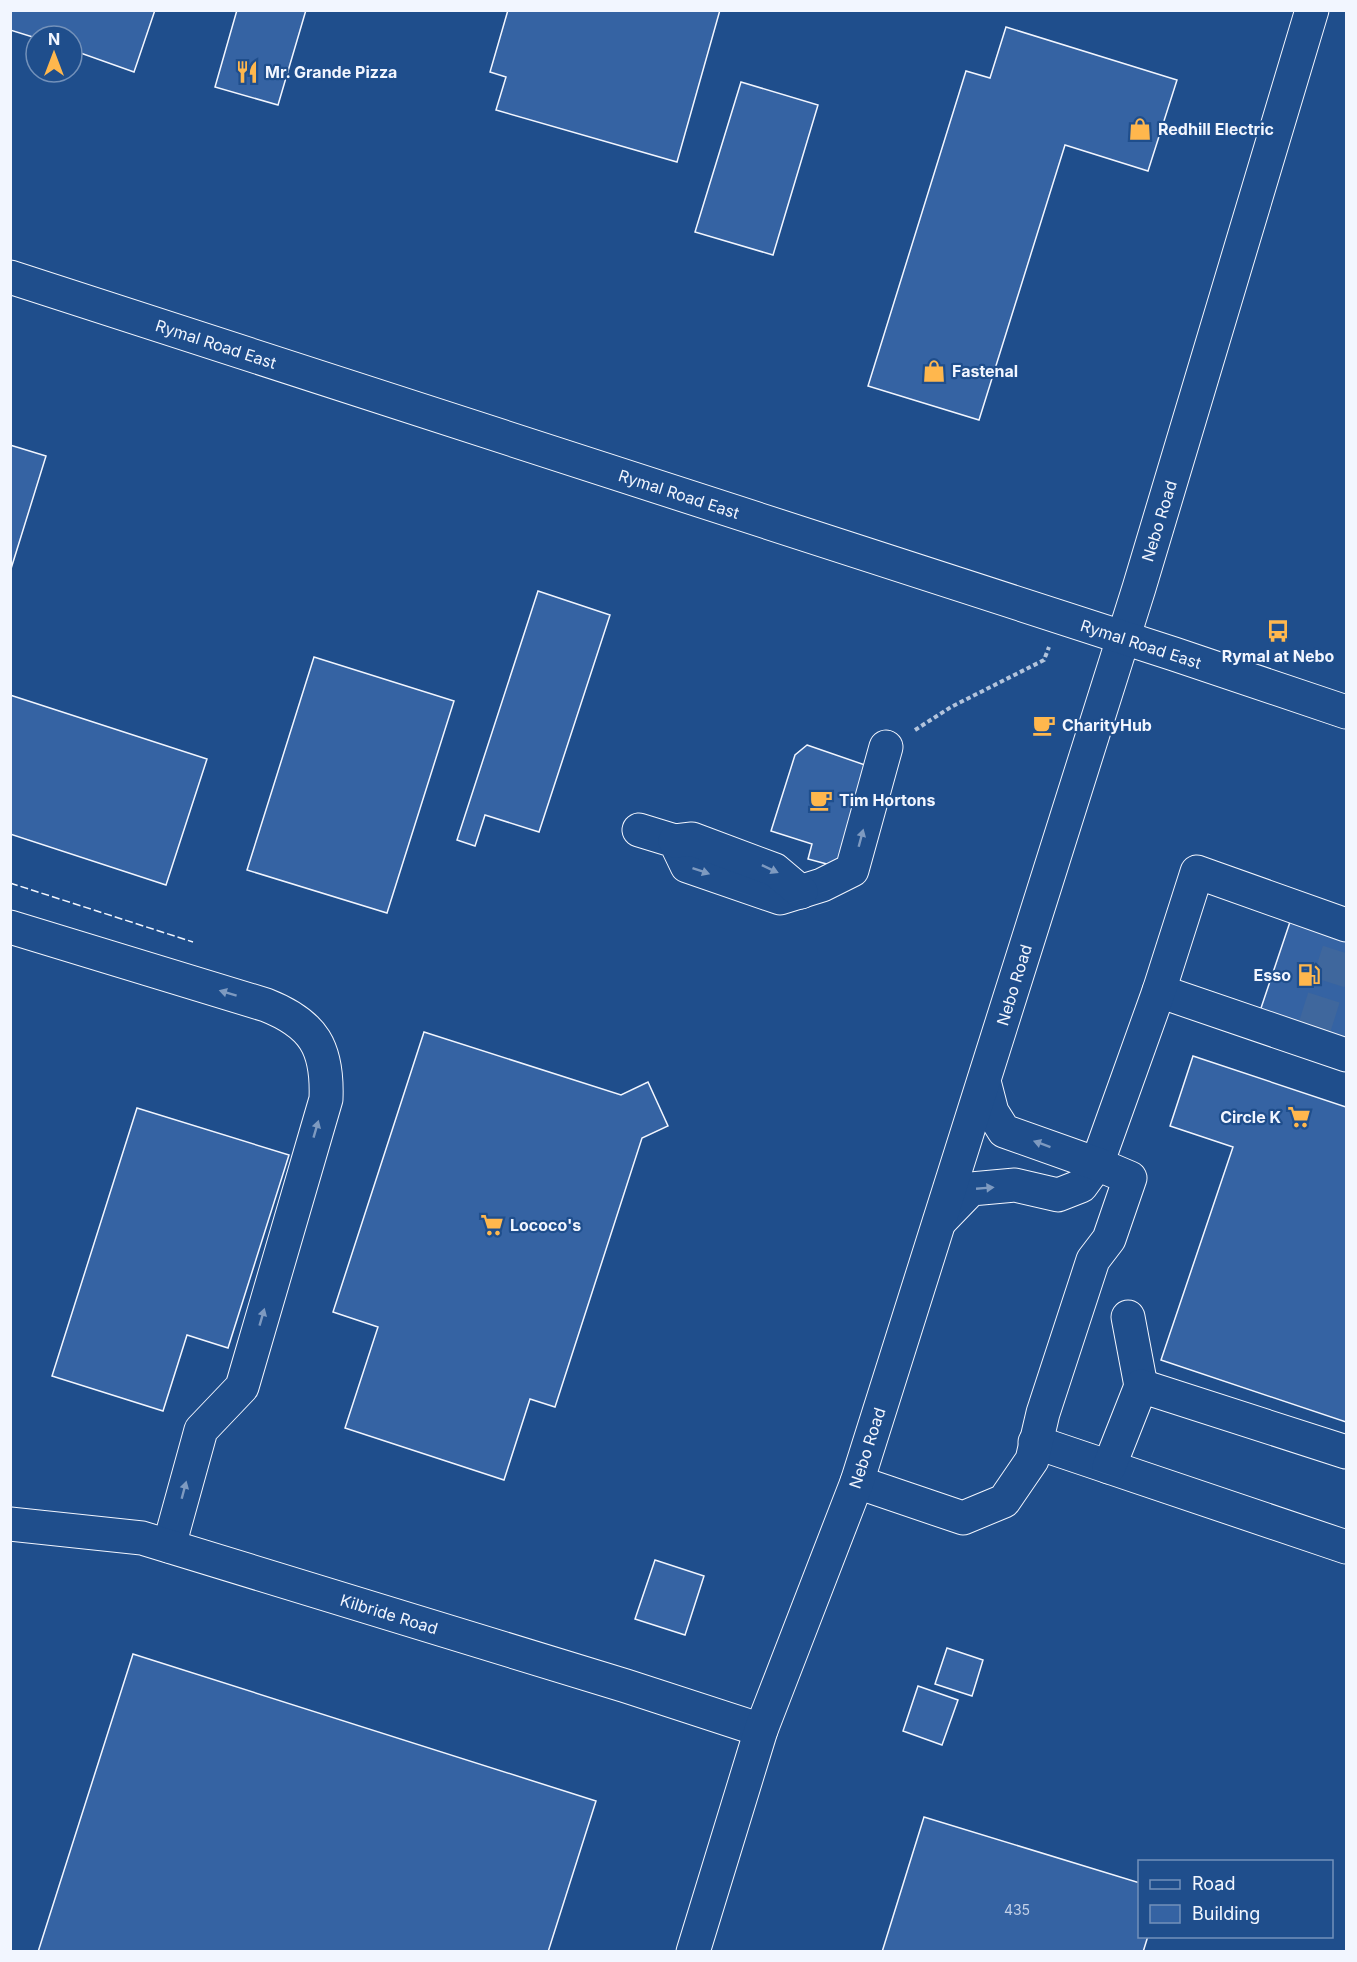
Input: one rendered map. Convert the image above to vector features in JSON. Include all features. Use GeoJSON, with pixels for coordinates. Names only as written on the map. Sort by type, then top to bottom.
{"type":"FeatureCollection","features":[{"type":"Feature","properties":{"kind":"street","name":"Nebo Road"},"geometry":{"type":"LineString","coordinates":[[693,1952],[761,1730],[857,1482],[1143,577],[1312,10]]}},
{"type":"Feature","properties":{"kind":"street","name":"Rymal Road East"},"geometry":{"type":"LineString","coordinates":[[10,277],[1347,712]]}},
{"type":"Feature","properties":{"kind":"street"},"geometry":{"type":"LineString","coordinates":[[639,830],[675,841],[687,866],[780,898],[822,885],[852,870],[886,747]]}},
{"type":"Feature","properties":{"kind":"street"},"geometry":{"type":"LineString","coordinates":[[939,1221],[971,1189],[1015,1185],[1058,1195],[1081,1186],[1097,1164],[1159,992],[1197,872],[1345,929]]}},
{"type":"Feature","properties":{"kind":"street"},"geometry":{"type":"LineString","coordinates":[[10,927],[245,998],[289,1014],[308,1030],[321,1051],[327,1074],[326,1099],[242,1387],[201,1430],[169,1546]]}},
{"type":"Feature","properties":{"kind":"street"},"geometry":{"type":"LineString","coordinates":[[1159,992],[1311,1036],[1347,1055]]}},
{"type":"Feature","properties":{"kind":"street"},"geometry":{"type":"LineString","coordinates":[[857,1482],[963,1518],[1004,1501],[1032,1460],[1043,1413],[1093,1260],[1109,1239],[1130,1178],[1004,1131],[992,1112],[984,1082]]}},
{"type":"Feature","properties":{"kind":"street"},"geometry":{"type":"LineString","coordinates":[[1109,1467],[1141,1386],[1128,1317]]}},
{"type":"Feature","properties":{"kind":"street"},"geometry":{"type":"LineString","coordinates":[[1141,1386],[1347,1452]]}},
{"type":"Feature","properties":{"kind":"street"},"geometry":{"type":"LineString","coordinates":[[1035,1442],[1347,1547]]}},
{"type":"Feature","properties":{"kind":"street","name":"Kilbride Road"},"geometry":{"type":"LineString","coordinates":[[10,1524],[142,1538],[626,1686],[761,1730]]}},
{"type":"Feature","properties":{"kind":"path"},"geometry":{"type":"LineString","coordinates":[[886,747],[951,707],[1044,660],[1060,618]]}},
{"type":"Feature","properties":{"kind":"building"},"geometry":{"type":"Polygon","coordinates":[[[10,10],[155,10],[134,72],[84,54],[84,24],[24,24],[24,34],[10,30],[10,10]]]}},
{"type":"Feature","properties":{"kind":"building"},"geometry":{"type":"Polygon","coordinates":[[[237,10],[306,10],[278,105],[215,87],[237,10]]]}},
{"type":"Feature","properties":{"kind":"building"},"geometry":{"type":"Polygon","coordinates":[[[508,10],[720,10],[677,162],[496,110],[506,77],[490,72],[508,10]]]}},
{"type":"Feature","properties":{"kind":"building"},"geometry":{"type":"Polygon","coordinates":[[[1006,27],[1177,80],[1148,171],[1065,145],[979,420],[868,386],[966,71],[990,78],[1006,27]]]}},
{"type":"Feature","properties":{"kind":"building"},"geometry":{"type":"Polygon","coordinates":[[[741,82],[818,105],[773,255],[695,232],[741,82]]]}},
{"type":"Feature","properties":{"kind":"building"},"geometry":{"type":"Polygon","coordinates":[[[10,445],[46,456],[10,572],[10,445]]]}},
{"type":"Feature","properties":{"kind":"building"},"geometry":{"type":"Polygon","coordinates":[[[538,591],[610,615],[539,832],[485,815],[475,846],[457,840],[538,591]]]}},
{"type":"Feature","properties":{"kind":"building"},"geometry":{"type":"Polygon","coordinates":[[[314,657],[454,701],[387,913],[247,870],[314,657]]]}},
{"type":"Feature","properties":{"kind":"building"},"geometry":{"type":"Polygon","coordinates":[[[10,695],[207,759],[166,885],[10,834],[10,695]]]}},
{"type":"Feature","properties":{"kind":"building"},"geometry":{"type":"Polygon","coordinates":[[[807,745],[865,765],[838,867],[808,859],[812,844],[771,831],[795,755],[807,745]]]}},
{"type":"Feature","properties":{"kind":"building","name":"Esso"},"geometry":{"type":"Polygon","coordinates":[[[1291,919],[1346,938],[1346,1041],[1260,1011],[1291,919]]]}},
{"type":"Feature","properties":{"kind":"building"},"geometry":{"type":"Polygon","coordinates":[[[424,1032],[621,1095],[648,1082],[668,1126],[642,1138],[555,1407],[530,1399],[504,1480],[345,1428],[378,1327],[333,1312],[424,1032]]]}},
{"type":"Feature","properties":{"kind":"building"},"geometry":{"type":"Polygon","coordinates":[[[1193,1056],[1346,1107],[1346,1422],[1161,1360],[1233,1147],[1170,1126],[1193,1056]]]}},
{"type":"Feature","properties":{"kind":"building"},"geometry":{"type":"Polygon","coordinates":[[[137,1108],[289,1155],[228,1348],[187,1335],[163,1411],[52,1376],[137,1108]]]}},
{"type":"Feature","properties":{"kind":"building"},"geometry":{"type":"Polygon","coordinates":[[[655,1560],[704,1576],[685,1635],[635,1619],[655,1560]]]}},
{"type":"Feature","properties":{"kind":"building"},"geometry":{"type":"Polygon","coordinates":[[[947,1648],[983,1660],[972,1696],[935,1684],[947,1648]]]}},
{"type":"Feature","properties":{"kind":"building"},"geometry":{"type":"Polygon","coordinates":[[[133,1654],[596,1801],[548,1952],[38,1952],[133,1654]]]}},
{"type":"Feature","properties":{"kind":"building"},"geometry":{"type":"Polygon","coordinates":[[[918,1686],[958,1700],[942,1745],[903,1731],[918,1686]]]}},
{"type":"Feature","properties":{"kind":"building"},"geometry":{"type":"Polygon","coordinates":[[[924,1817],[1138,1882],[1138,1938],[1147,1938],[1143,1952],[882,1952],[924,1817]]]}},
{"type":"Feature","properties":{"kind":"tunnel"},"geometry":{"type":"LineString","coordinates":[[1314,1029],[1343,937]]}},
{"type":"Feature","properties":{"kind":"fence"},"geometry":{"type":"LineString","coordinates":[[10,883],[193,942]]}},
{"type":"Feature","properties":{"kind":"place","name":"Mr. Grande Pizza"},"geometry":{"type":"Point","coordinates":[247,72]}},
{"type":"Feature","properties":{"kind":"place","name":"Redhill Electric"},"geometry":{"type":"Point","coordinates":[1140,129]}},
{"type":"Feature","properties":{"kind":"place","name":"Fastenal"},"geometry":{"type":"Point","coordinates":[934,371]}},
{"type":"Feature","properties":{"kind":"place","name":"Rymal at Nebo"},"geometry":{"type":"Point","coordinates":[1278,631]}},
{"type":"Feature","properties":{"kind":"place","name":"CharityHub"},"geometry":{"type":"Point","coordinates":[1044,725]}},
{"type":"Feature","properties":{"kind":"place","name":"Tim Hortons"},"geometry":{"type":"Point","coordinates":[821,800]}},
{"type":"Feature","properties":{"kind":"place","name":"Esso"},"geometry":{"type":"Point","coordinates":[1309,975]}},
{"type":"Feature","properties":{"kind":"place","name":"Circle K"},"geometry":{"type":"Point","coordinates":[1299,1117]}},
{"type":"Feature","properties":{"kind":"place","name":"Lococo's"},"geometry":{"type":"Point","coordinates":[492,1225]}}]}
